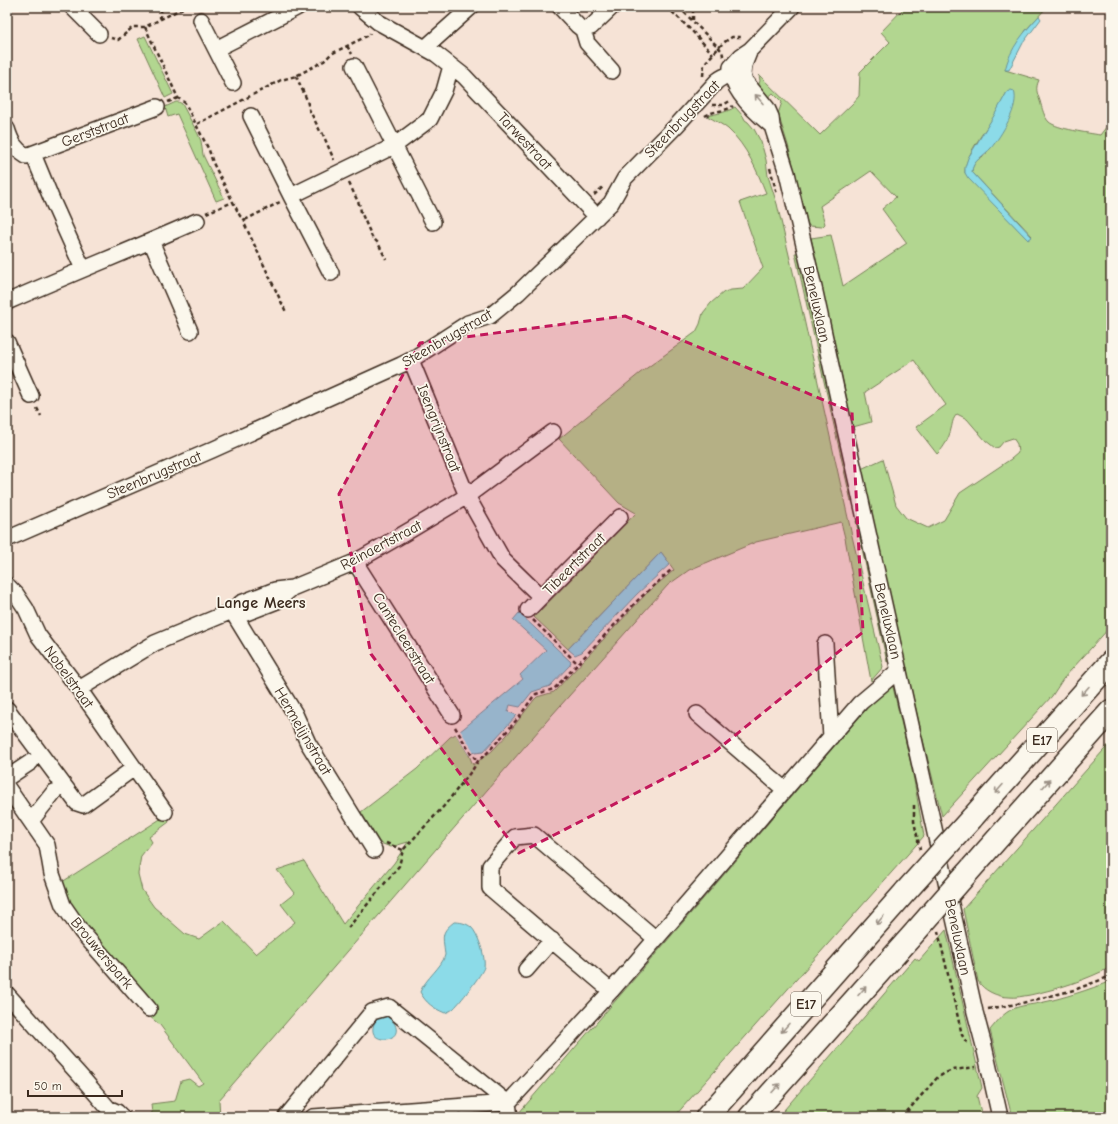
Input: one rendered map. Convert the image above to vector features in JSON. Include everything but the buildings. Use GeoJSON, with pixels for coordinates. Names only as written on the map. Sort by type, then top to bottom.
{"type":"FeatureCollection","features":[{"type":"Feature","properties":{"kind":"highway","name":"E17"},"geometry":{"type":"LineString","coordinates":[[707,1117],[906,891],[1111,662]]}},
{"type":"Feature","properties":{"kind":"highway","name":"E17"},"geometry":{"type":"LineString","coordinates":[[750,1117],[1111,711]]}},
{"type":"Feature","properties":{"kind":"street"},"geometry":{"type":"LineString","coordinates":[[72,7],[99,34]]}},
{"type":"Feature","properties":{"kind":"street"},"geometry":{"type":"LineString","coordinates":[[216,49],[298,7]]}},
{"type":"Feature","properties":{"kind":"street","name":"Tarwestraat"},"geometry":{"type":"LineString","coordinates":[[360,7],[378,22],[436,54],[464,76],[597,217]]}},
{"type":"Feature","properties":{"kind":"street"},"geometry":{"type":"LineString","coordinates":[[425,48],[471,7]]}},
{"type":"Feature","properties":{"kind":"street"},"geometry":{"type":"LineString","coordinates":[[560,7],[583,30],[587,44],[612,71]]}},
{"type":"Feature","properties":{"kind":"street"},"geometry":{"type":"LineString","coordinates":[[583,30],[591,27],[612,7]]}},
{"type":"Feature","properties":{"kind":"street","name":"Steenbrugstraat"},"geometry":{"type":"LineString","coordinates":[[737,74],[731,67],[733,63],[741,56],[748,43],[792,7]]}},
{"type":"Feature","properties":{"kind":"street"},"geometry":{"type":"LineString","coordinates":[[201,20],[233,83]]}},
{"type":"Feature","properties":{"kind":"street"},"geometry":{"type":"LineString","coordinates":[[354,66],[433,222]]}},
{"type":"Feature","properties":{"kind":"street"},"geometry":{"type":"LineString","coordinates":[[291,196],[394,146],[430,119],[444,91],[451,66]]}},
{"type":"Feature","properties":{"kind":"street","name":"Steenbrugstraat"},"geometry":{"type":"LineString","coordinates":[[7,539],[212,450],[411,360],[468,323],[490,316],[518,293],[611,203],[625,178],[677,125],[717,81],[724,76],[737,74]]}},
{"type":"Feature","properties":{"kind":"street","name":"Beneluxlaan"},"geometry":{"type":"LineString","coordinates":[[737,74],[734,85],[743,98],[772,126],[787,174],[815,292],[975,1012],[1000,1116]]}},
{"type":"Feature","properties":{"kind":"street","name":"Gerststraat"},"geometry":{"type":"LineString","coordinates":[[33,154],[157,107]]}},
{"type":"Feature","properties":{"kind":"street"},"geometry":{"type":"LineString","coordinates":[[251,116],[331,273]]}},
{"type":"Feature","properties":{"kind":"street"},"geometry":{"type":"LineString","coordinates":[[7,129],[18,151],[26,156],[33,154],[83,269]]}},
{"type":"Feature","properties":{"kind":"street"},"geometry":{"type":"LineString","coordinates":[[7,302],[197,221]]}},
{"type":"Feature","properties":{"kind":"street"},"geometry":{"type":"LineString","coordinates":[[151,241],[190,331]]}},
{"type":"Feature","properties":{"kind":"street"},"geometry":{"type":"LineString","coordinates":[[7,342],[31,396]]}},
{"type":"Feature","properties":{"kind":"street","name":"Isengrijnstraat"},"geometry":{"type":"LineString","coordinates":[[411,360],[467,496],[503,560],[541,597]]}},
{"type":"Feature","properties":{"kind":"street"},"geometry":{"type":"LineString","coordinates":[[467,496],[552,432]]}},
{"type":"Feature","properties":{"kind":"street","name":"Reinaertstraat"},"geometry":{"type":"LineString","coordinates":[[79,689],[156,643],[232,611],[246,613],[277,601],[292,588],[355,562],[467,496]]}},
{"type":"Feature","properties":{"kind":"street","name":"Tibeertstraat"},"geometry":{"type":"LineString","coordinates":[[528,610],[620,517]]}},
{"type":"Feature","properties":{"kind":"street","name":"Cantecleerstraat"},"geometry":{"type":"LineString","coordinates":[[355,562],[452,715]]}},
{"type":"Feature","properties":{"kind":"street","name":"Nobelstraat"},"geometry":{"type":"LineString","coordinates":[[7,585],[16,594],[26,610],[38,635],[79,689],[165,812]]}},
{"type":"Feature","properties":{"kind":"street","name":"Hermelijnstraat"},"geometry":{"type":"LineString","coordinates":[[232,611],[295,714],[308,743],[374,850]]}},
{"type":"Feature","properties":{"kind":"street"},"geometry":{"type":"LineString","coordinates":[[825,644],[831,737]]}},
{"type":"Feature","properties":{"kind":"street"},"geometry":{"type":"LineString","coordinates":[[313,1117],[509,1110],[860,703],[899,670]]}},
{"type":"Feature","properties":{"kind":"street"},"geometry":{"type":"LineString","coordinates":[[7,708],[77,803],[83,805],[134,768]]}},
{"type":"Feature","properties":{"kind":"street"},"geometry":{"type":"LineString","coordinates":[[697,714],[785,790]]}},
{"type":"Feature","properties":{"kind":"street"},"geometry":{"type":"LineString","coordinates":[[7,778],[31,762]]}},
{"type":"Feature","properties":{"kind":"street","name":"Brouwerspark"},"geometry":{"type":"LineString","coordinates":[[7,787],[48,845],[52,874],[63,905],[80,931],[149,1009]]}},
{"type":"Feature","properties":{"kind":"street"},"geometry":{"type":"LineString","coordinates":[[31,821],[54,792]]}},
{"type":"Feature","properties":{"kind":"street"},"geometry":{"type":"LineString","coordinates":[[611,991],[490,888],[490,866],[515,837],[534,835],[656,939]]}},
{"type":"Feature","properties":{"kind":"street"},"geometry":{"type":"LineString","coordinates":[[526,970],[552,940]]}},
{"type":"Feature","properties":{"kind":"street"},"geometry":{"type":"LineString","coordinates":[[7,994],[84,1080],[106,1113],[116,1112],[122,1117]]}},
{"type":"Feature","properties":{"kind":"street"},"geometry":{"type":"LineString","coordinates":[[286,1117],[372,1012],[389,1006],[509,1110]]}},
{"type":"Feature","properties":{"kind":"path"},"geometry":{"type":"LineString","coordinates":[[161,19],[162,7]]}},
{"type":"Feature","properties":{"kind":"path"},"geometry":{"type":"LineString","coordinates":[[99,34],[118,40],[133,27],[145,27],[185,7]]}},
{"type":"Feature","properties":{"kind":"path"},"geometry":{"type":"LineString","coordinates":[[667,7],[713,54],[723,43],[732,38],[748,43]]}},
{"type":"Feature","properties":{"kind":"path"},"geometry":{"type":"LineString","coordinates":[[679,7],[722,51],[723,55],[718,61]]}},
{"type":"Feature","properties":{"kind":"path"},"geometry":{"type":"LineString","coordinates":[[693,7],[693,21]]}},
{"type":"Feature","properties":{"kind":"path"},"geometry":{"type":"LineString","coordinates":[[197,124],[281,80],[296,76],[324,62],[331,54],[369,34],[378,22]]}},
{"type":"Feature","properties":{"kind":"path"},"geometry":{"type":"LineString","coordinates":[[145,27],[178,98],[185,103],[197,124],[209,150],[213,163],[232,202],[244,220],[286,312]]}},
{"type":"Feature","properties":{"kind":"path"},"geometry":{"type":"LineString","coordinates":[[233,83],[251,116]]}},
{"type":"Feature","properties":{"kind":"path"},"geometry":{"type":"LineString","coordinates":[[244,220],[291,196]]}},
{"type":"Feature","properties":{"kind":"path"},"geometry":{"type":"LineString","coordinates":[[197,221],[202,215],[232,202]]}},
{"type":"Feature","properties":{"kind":"path"},"geometry":{"type":"LineString","coordinates":[[348,928],[398,866],[403,850],[444,806],[478,761],[508,730],[534,697],[538,694],[554,689],[639,599],[672,569]]}},
{"type":"Feature","properties":{"kind":"path"},"geometry":{"type":"LineString","coordinates":[[528,610],[528,615],[577,663]]}},
{"type":"Feature","properties":{"kind":"path"},"geometry":{"type":"LineString","coordinates":[[458,732],[471,754],[478,761]]}},
{"type":"Feature","properties":{"kind":"path"},"geometry":{"type":"LineString","coordinates":[[975,1012],[1022,1003],[1074,990],[1111,976]]}},
{"type":"Feature","properties":{"kind":"path"},"geometry":{"type":"LineString","coordinates":[[902,1117],[937,1078],[953,1070],[979,1066]]}},
{"type":"Feature","properties":{"kind":"highlighted area"},"geometry":{"type":"Polygon","coordinates":[[[625,316],[852,412],[863,632],[712,754],[519,853],[371,654],[339,494],[420,343],[625,316]]]}},
{"type":"Feature","properties":{"kind":"green space"},"geometry":{"type":"Polygon","coordinates":[[[905,7],[1047,7],[1026,30],[1005,70],[1039,80],[1037,90],[1044,115],[1049,122],[1059,127],[1100,135],[1111,121],[1111,626],[1063,679],[1052,696],[942,816],[922,736],[861,469],[883,459],[896,505],[906,518],[928,528],[944,520],[960,493],[1018,453],[1017,444],[1013,438],[1004,441],[999,447],[995,448],[985,440],[967,419],[957,414],[953,420],[946,443],[937,454],[916,427],[946,405],[914,360],[865,392],[871,422],[853,427],[811,238],[831,235],[843,286],[907,243],[882,209],[896,197],[871,171],[820,206],[825,224],[822,227],[809,226],[788,145],[778,114],[782,102],[773,93],[765,100],[758,86],[760,81],[759,75],[820,135],[859,96],[860,72],[890,42],[881,32],[905,7]],[[1007,92],[995,115],[976,143],[968,159],[965,173],[1028,240],[1032,236],[972,172],[972,168],[976,161],[986,154],[1007,92]]]}},
{"type":"Feature","properties":{"kind":"green space"},"geometry":{"type":"Polygon","coordinates":[[[145,36],[173,94],[165,98],[138,39],[145,36]]]}},
{"type":"Feature","properties":{"kind":"green space"},"geometry":{"type":"Polygon","coordinates":[[[176,102],[182,104],[198,134],[201,141],[203,155],[224,198],[216,201],[177,114],[168,117],[165,107],[176,102]]]}},
{"type":"Feature","properties":{"kind":"green space"},"geometry":{"type":"Polygon","coordinates":[[[735,107],[754,129],[761,142],[766,160],[768,176],[777,204],[802,310],[852,536],[883,667],[871,681],[841,522],[756,542],[689,570],[668,585],[552,715],[219,1100],[220,1117],[139,1117],[138,1116],[152,1114],[151,1104],[175,1101],[181,1081],[189,1079],[198,1086],[203,1083],[160,1025],[144,1012],[95,943],[59,884],[165,816],[169,822],[149,837],[152,842],[141,856],[138,874],[142,890],[154,907],[185,934],[199,939],[224,921],[256,954],[295,922],[281,904],[295,893],[277,870],[304,861],[343,924],[394,863],[408,842],[391,847],[380,843],[361,812],[417,769],[450,737],[456,734],[469,755],[473,765],[492,751],[507,735],[537,697],[554,692],[646,594],[674,570],[661,552],[568,649],[534,617],[636,513],[619,503],[559,439],[640,373],[696,332],[703,313],[711,303],[724,292],[743,289],[763,268],[740,202],[766,193],[755,168],[741,143],[728,129],[707,116],[725,112],[735,107]]]}},
{"type":"Feature","properties":{"kind":"green space"},"geometry":{"type":"Polygon","coordinates":[[[795,253],[801,253],[855,499],[851,501],[795,253]]]}},
{"type":"Feature","properties":{"kind":"green space"},"geometry":{"type":"Polygon","coordinates":[[[856,521],[861,521],[891,658],[887,662],[856,521]]]}},
{"type":"Feature","properties":{"kind":"green space"},"geometry":{"type":"Polygon","coordinates":[[[892,683],[911,764],[924,836],[674,1117],[519,1117],[518,1114],[875,699],[892,683]]]}},
{"type":"Feature","properties":{"kind":"green space"},"geometry":{"type":"Polygon","coordinates":[[[1111,742],[1111,967],[1072,984],[1030,995],[1004,997],[991,992],[983,987],[978,981],[963,909],[1111,742]]]}},
{"type":"Feature","properties":{"kind":"green space"},"geometry":{"type":"Polygon","coordinates":[[[946,930],[982,1088],[977,1096],[982,1117],[778,1117],[915,958],[919,961],[946,930]]]}},
{"type":"Feature","properties":{"kind":"green space"},"geometry":{"type":"Polygon","coordinates":[[[1111,981],[1111,1114],[1097,1117],[1012,1117],[990,1030],[1003,1015],[1016,1008],[1085,991],[1111,981]]]}},
{"type":"Feature","properties":{"kind":"water"},"geometry":{"type":"Polygon","coordinates":[[[1039,16],[1041,19],[1023,43],[1009,70],[1005,70],[1014,47],[1039,16]]]}},
{"type":"Feature","properties":{"kind":"water"},"geometry":{"type":"Polygon","coordinates":[[[1011,90],[1014,91],[1015,97],[1012,112],[1008,121],[1000,136],[991,148],[979,158],[974,165],[972,172],[1032,237],[1028,240],[968,178],[965,173],[968,158],[1007,92],[1011,90]]]}},
{"type":"Feature","properties":{"kind":"water"},"geometry":{"type":"Polygon","coordinates":[[[661,552],[670,564],[637,594],[582,652],[575,655],[568,649],[661,552]]]}},
{"type":"Feature","properties":{"kind":"water"},"geometry":{"type":"Polygon","coordinates":[[[519,613],[571,662],[570,665],[550,686],[532,692],[520,707],[510,705],[508,712],[517,715],[483,752],[474,752],[469,755],[456,734],[523,679],[520,675],[546,650],[513,620],[519,613]]]}},
{"type":"Feature","properties":{"kind":"water"},"geometry":{"type":"Polygon","coordinates":[[[454,922],[465,924],[474,930],[483,952],[484,967],[460,1002],[452,1010],[445,1013],[430,1005],[420,992],[422,987],[444,959],[444,932],[454,922]]]}},
{"type":"Feature","properties":{"kind":"water"},"geometry":{"type":"Polygon","coordinates":[[[384,1014],[394,1017],[392,1020],[396,1028],[395,1034],[391,1038],[385,1039],[374,1035],[373,1029],[376,1020],[374,1019],[384,1014]]]}},
{"type":"Feature","properties":{"kind":"pier"},"geometry":{"type":"Polygon","coordinates":[[[460,730],[474,752],[469,755],[455,733],[460,730]]]}},
{"type":"Feature","properties":{"kind":"district","name":"Lange Meers"},"geometry":{"type":"Point","coordinates":[261,603]}}]}
